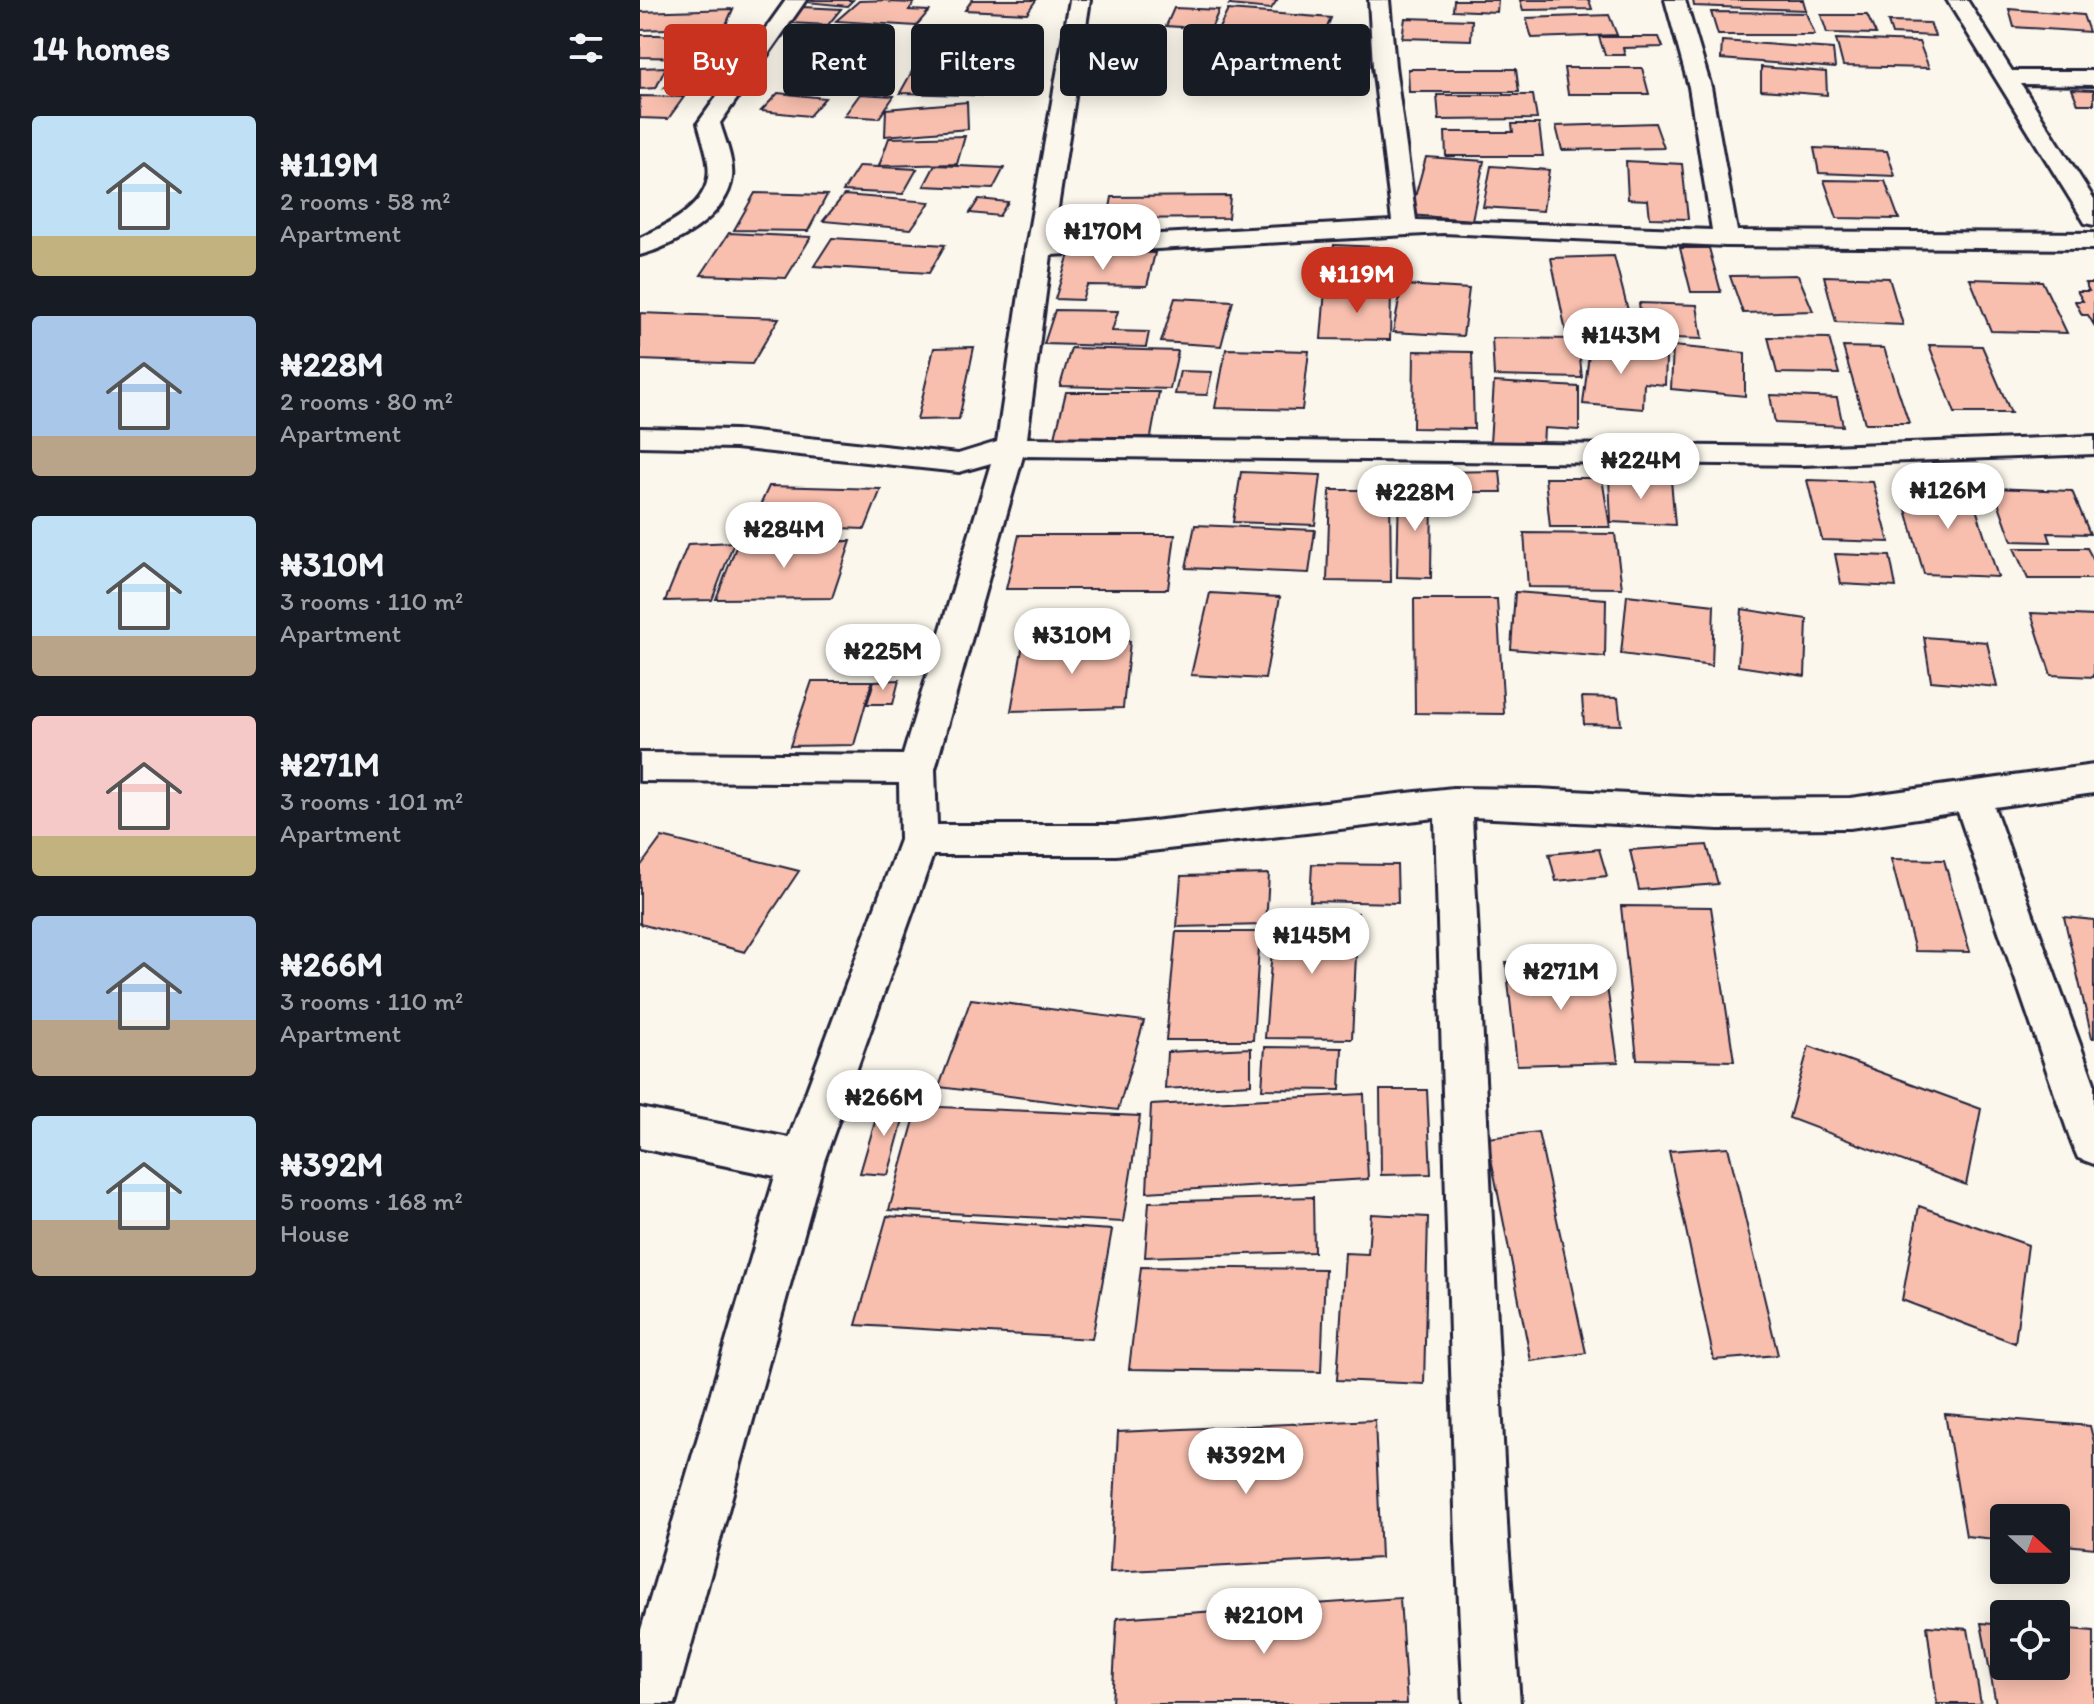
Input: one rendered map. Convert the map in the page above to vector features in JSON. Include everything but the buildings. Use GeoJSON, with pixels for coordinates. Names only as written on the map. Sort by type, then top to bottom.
{"type":"FeatureCollection","features":[{"type":"Feature","properties":{"kind":"street"},"geometry":{"type":"LineString","coordinates":[[640,247],[682,225],[707,203],[720,178],[709,123],[796,0]]}},
{"type":"Feature","properties":{"kind":"street"},"geometry":{"type":"LineString","coordinates":[[647,1704],[802,1161],[919,840],[917,769],[1011,447],[1039,248],[1080,0]]}},
{"type":"Feature","properties":{"kind":"street"},"geometry":{"type":"LineString","coordinates":[[1379,0],[1384,66],[1405,228]]}},
{"type":"Feature","properties":{"kind":"street"},"geometry":{"type":"LineString","coordinates":[[1675,0],[1685,27],[1699,87],[1726,238]]}},
{"type":"Feature","properties":{"kind":"street"},"geometry":{"type":"LineString","coordinates":[[1957,0],[2094,218]]}},
{"type":"Feature","properties":{"kind":"street"},"geometry":{"type":"LineString","coordinates":[[2003,77],[2094,78]]}},
{"type":"Feature","properties":{"kind":"street"},"geometry":{"type":"LineString","coordinates":[[1039,248],[1405,228],[1479,227],[1726,238],[2094,241]]}},
{"type":"Feature","properties":{"kind":"street"},"geometry":{"type":"LineString","coordinates":[[640,437],[735,439],[959,463],[1011,447],[1802,456],[2094,445]]}},
{"type":"Feature","properties":{"kind":"street"},"geometry":{"type":"LineString","coordinates":[[640,767],[917,769]]}},
{"type":"Feature","properties":{"kind":"street"},"geometry":{"type":"LineString","coordinates":[[919,840],[1116,840],[1453,802],[1537,803],[1719,814],[1850,813],[2094,779]]}},
{"type":"Feature","properties":{"kind":"street"},"geometry":{"type":"LineString","coordinates":[[1971,795],[2094,1144]]}},
{"type":"Feature","properties":{"kind":"street"},"geometry":{"type":"LineString","coordinates":[[1453,802],[1481,1511],[1492,1704]]}},
{"type":"Feature","properties":{"kind":"street"},"geometry":{"type":"LineString","coordinates":[[640,1128],[802,1161]]}}]}
